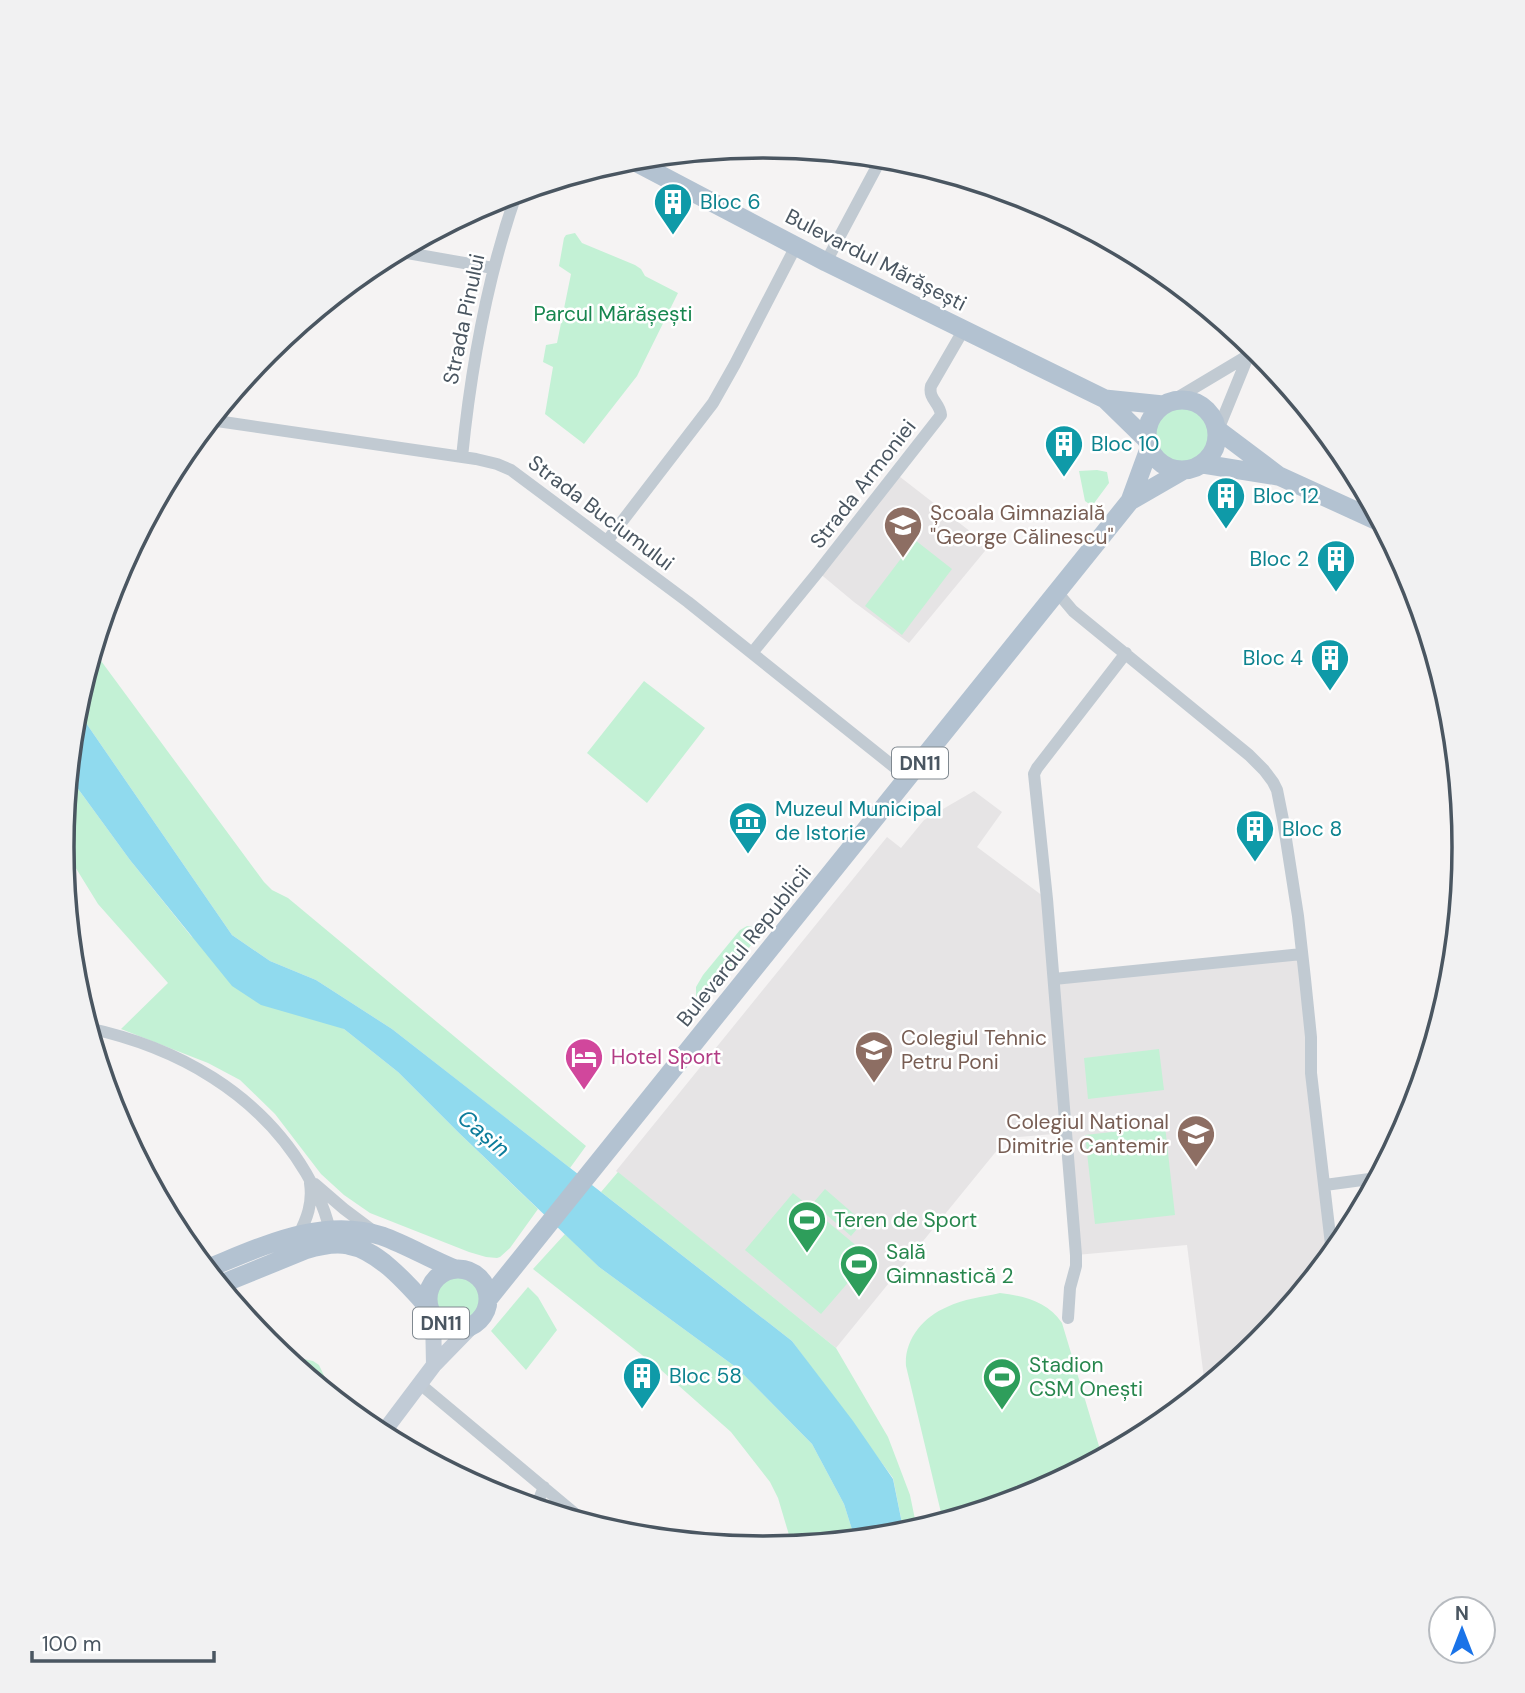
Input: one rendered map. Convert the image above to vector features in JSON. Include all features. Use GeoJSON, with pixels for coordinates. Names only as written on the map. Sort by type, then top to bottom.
{"type":"FeatureCollection","features":[{"type":"Feature","properties":{"kind":"main road","name":"Bulevardul Mărășești"},"geometry":{"type":"LineString","coordinates":[[645,168],[827,262],[1105,399],[1148,444]]}},
{"type":"Feature","properties":{"kind":"main road","name":"Bulevardul Mărășești"},"geometry":{"type":"LineString","coordinates":[[1105,399],[1168,403]]}},
{"type":"Feature","properties":{"kind":"main road"},"geometry":{"type":"LineString","coordinates":[[1168,403],[1183,400],[1193,402],[1202,406],[1214,420],[1218,430],[1216,447],[1203,464]]}},
{"type":"Feature","properties":{"kind":"main road","name":"DN11"},"geometry":{"type":"LineString","coordinates":[[1130,501],[1148,444],[1147,429],[1150,420],[1168,403]]}},
{"type":"Feature","properties":{"kind":"main road"},"geometry":{"type":"LineString","coordinates":[[1218,430],[1279,476],[1366,516]]}},
{"type":"Feature","properties":{"kind":"main road"},"geometry":{"type":"LineString","coordinates":[[1148,444],[1154,458],[1162,465],[1182,471]]}},
{"type":"Feature","properties":{"kind":"main road"},"geometry":{"type":"LineString","coordinates":[[1203,464],[1279,476]]}},
{"type":"Feature","properties":{"kind":"main road","name":"DN11"},"geometry":{"type":"LineString","coordinates":[[1130,501],[1182,471],[1203,464]]}},
{"type":"Feature","properties":{"kind":"main road","name":"Bulevardul Republicii"},"geometry":{"type":"LineString","coordinates":[[489,1298],[1130,501]]}},
{"type":"Feature","properties":{"kind":"main road","name":"DN11"},"geometry":{"type":"LineString","coordinates":[[227,1280],[298,1236],[331,1236],[358,1230],[383,1237],[476,1274],[485,1285],[489,1298],[485,1314],[473,1325],[458,1329],[444,1325],[403,1280],[376,1258],[331,1236]]}},
{"type":"Feature","properties":{"kind":"main road","name":"DN11"},"geometry":{"type":"LineString","coordinates":[[216,1267],[273,1253],[305,1251],[319,1246],[331,1236]]}},
{"type":"Feature","properties":{"kind":"main road","name":"Bulevardul Republicii"},"geometry":{"type":"LineString","coordinates":[[463,1270],[494,1268],[523,1255]]}},
{"type":"Feature","properties":{"kind":"main road","name":"DN11"},"geometry":{"type":"LineString","coordinates":[[431,1311],[428,1300],[431,1286],[441,1274],[463,1270]]}},
{"type":"Feature","properties":{"kind":"street"},"geometry":{"type":"LineString","coordinates":[[827,262],[877,167]]}},
{"type":"Feature","properties":{"kind":"street","name":"Strada Pinului"},"geometry":{"type":"LineString","coordinates":[[462,457],[470,383],[493,268],[512,205]]}},
{"type":"Feature","properties":{"kind":"street"},"geometry":{"type":"LineString","coordinates":[[607,541],[710,408],[796,246]]}},
{"type":"Feature","properties":{"kind":"street"},"geometry":{"type":"LineString","coordinates":[[412,254],[493,268]]}},
{"type":"Feature","properties":{"kind":"street","name":"Strada Armoniei"},"geometry":{"type":"LineString","coordinates":[[752,653],[941,415],[940,407],[931,396],[930,386],[964,330]]}},
{"type":"Feature","properties":{"kind":"street"},"geometry":{"type":"LineString","coordinates":[[1168,403],[1246,355]]}},
{"type":"Feature","properties":{"kind":"street"},"geometry":{"type":"LineString","coordinates":[[1218,430],[1249,358]]}},
{"type":"Feature","properties":{"kind":"street","name":"Strada Buciumului"},"geometry":{"type":"LineString","coordinates":[[222,420],[462,457],[490,462],[511,470],[752,653],[908,778]]}},
{"type":"Feature","properties":{"kind":"street"},"geometry":{"type":"LineString","coordinates":[[1057,592],[1073,611],[1249,755],[1264,770],[1277,790],[1302,954],[1311,1037],[1311,1073],[1330,1236]]}},
{"type":"Feature","properties":{"kind":"street"},"geometry":{"type":"LineString","coordinates":[[1068,1318],[1076,1255],[1034,772],[1126,653]]}},
{"type":"Feature","properties":{"kind":"street"},"geometry":{"type":"LineString","coordinates":[[1054,979],[1302,954]]}},
{"type":"Feature","properties":{"kind":"street"},"geometry":{"type":"LineString","coordinates":[[99,1030],[123,1036],[166,1052],[241,1096],[272,1126],[295,1155],[323,1203],[331,1236]]}},
{"type":"Feature","properties":{"kind":"street"},"geometry":{"type":"LineString","coordinates":[[298,1236],[311,1202],[310,1180]]}},
{"type":"Feature","properties":{"kind":"street"},"geometry":{"type":"LineString","coordinates":[[310,1180],[383,1237]]}},
{"type":"Feature","properties":{"kind":"street"},"geometry":{"type":"LineString","coordinates":[[1325,1185],[1365,1180]]}},
{"type":"Feature","properties":{"kind":"street"},"geometry":{"type":"LineString","coordinates":[[431,1311],[434,1365]]}},
{"type":"Feature","properties":{"kind":"street"},"geometry":{"type":"LineString","coordinates":[[389,1425],[434,1365],[473,1325]]}},
{"type":"Feature","properties":{"kind":"street"},"geometry":{"type":"LineString","coordinates":[[420,1384],[567,1507]]}},
{"type":"Feature","properties":{"kind":"street"},"geometry":{"type":"LineString","coordinates":[[539,1498],[544,1487]]}},
{"type":"Feature","properties":{"kind":"shaded area","name":"Școala Gimnazială \"George Călinescu\""},"geometry":{"type":"Polygon","coordinates":[[[895,473],[989,546],[909,643],[818,572],[895,473]]]}},
{"type":"Feature","properties":{"kind":"shaded area","name":"Colegiul Tehnic Petru Poni"},"geometry":{"type":"Polygon","coordinates":[[[974,791],[1002,812],[977,847],[1047,899],[1053,979],[1302,954],[1330,1236],[1281,1301],[1250,1334],[1204,1376],[1187,1245],[1076,1255],[1065,1133],[1007,1138],[836,1348],[616,1171],[887,837],[901,848],[924,820],[974,791]]]}},
{"type":"Feature","properties":{"kind":"green space","name":"Parcul Mărășești"},"geometry":{"type":"Polygon","coordinates":[[[575,233],[582,243],[635,265],[645,276],[678,293],[637,376],[584,444],[545,414],[553,367],[543,362],[546,345],[557,343],[571,274],[559,266],[564,238],[575,233]]]}},
{"type":"Feature","properties":{"kind":"green space"},"geometry":{"type":"Polygon","coordinates":[[[1182,407],[1202,415],[1210,435],[1202,455],[1182,463],[1162,455],[1154,435],[1162,415],[1182,407]]]}},
{"type":"Feature","properties":{"kind":"green space"},"geometry":{"type":"Polygon","coordinates":[[[1079,471],[1107,472],[1109,483],[1092,506],[1085,501],[1079,471]]]}},
{"type":"Feature","properties":{"kind":"green space"},"geometry":{"type":"Polygon","coordinates":[[[915,540],[952,569],[902,635],[865,606],[915,540]]]}},
{"type":"Feature","properties":{"kind":"green space"},"geometry":{"type":"Polygon","coordinates":[[[100,659],[264,882],[272,890],[288,898],[586,1146],[570,1168],[392,1029],[316,980],[270,961],[232,935],[85,722],[100,659]]]}},
{"type":"Feature","properties":{"kind":"green space"},"geometry":{"type":"Polygon","coordinates":[[[644,681],[705,728],[647,803],[587,753],[644,681]]]}},
{"type":"Feature","properties":{"kind":"green space"},"geometry":{"type":"Polygon","coordinates":[[[76,786],[130,860],[191,936],[344,1029],[398,1072],[538,1209],[510,1248],[500,1257],[486,1257],[370,1213],[344,1195],[321,1174],[275,1114],[240,1080],[208,1063],[121,1029],[168,983],[98,904],[74,866],[76,786]]]}},
{"type":"Feature","properties":{"kind":"green space"},"geometry":{"type":"Polygon","coordinates":[[[747,926],[764,929],[704,1004],[696,996],[696,987],[740,930],[747,926]]]}},
{"type":"Feature","properties":{"kind":"green space"},"geometry":{"type":"Polygon","coordinates":[[[1159,1049],[1164,1090],[1088,1099],[1084,1058],[1159,1049]]]}},
{"type":"Feature","properties":{"kind":"green space"},"geometry":{"type":"Polygon","coordinates":[[[1165,1126],[1175,1215],[1095,1224],[1085,1135],[1165,1126]]]}},
{"type":"Feature","properties":{"kind":"green space"},"geometry":{"type":"Polygon","coordinates":[[[618,1172],[836,1348],[888,1437],[910,1495],[915,1518],[902,1521],[893,1478],[792,1341],[601,1192],[618,1172]]]}},
{"type":"Feature","properties":{"kind":"green space"},"geometry":{"type":"Polygon","coordinates":[[[825,1189],[863,1222],[851,1236],[813,1203],[825,1189]]]}},
{"type":"Feature","properties":{"kind":"green space","name":"Teren de Sport"},"geometry":{"type":"Polygon","coordinates":[[[793,1193],[870,1257],[821,1314],[745,1250],[793,1193]]]}},
{"type":"Feature","properties":{"kind":"green space"},"geometry":{"type":"Polygon","coordinates":[[[565,1234],[599,1267],[737,1368],[812,1444],[844,1504],[852,1530],[789,1535],[778,1498],[770,1482],[731,1432],[661,1370],[533,1269],[565,1234]]]}},
{"type":"Feature","properties":{"kind":"green space"},"geometry":{"type":"Polygon","coordinates":[[[459,1269],[476,1274],[484,1282],[489,1299],[484,1316],[476,1324],[459,1329],[442,1324],[434,1316],[429,1299],[434,1282],[442,1274],[459,1269]]]}},
{"type":"Feature","properties":{"kind":"green space"},"geometry":{"type":"Polygon","coordinates":[[[528,1287],[538,1297],[557,1330],[526,1370],[491,1331],[528,1287]]]}},
{"type":"Feature","properties":{"kind":"green space","name":"Stadion CSM Onești"},"geometry":{"type":"Polygon","coordinates":[[[1000,1293],[1035,1301],[1056,1316],[1062,1323],[1099,1447],[1026,1483],[941,1512],[906,1366],[906,1356],[912,1339],[923,1323],[938,1311],[960,1302],[1000,1293]]]}},
{"type":"Feature","properties":{"kind":"green space"},"geometry":{"type":"Polygon","coordinates":[[[301,1358],[313,1361],[319,1365],[326,1379],[301,1358]]]}},
{"type":"Feature","properties":{"kind":"water","name":"Cașin"},"geometry":{"type":"Polygon","coordinates":[[[85,722],[232,935],[270,961],[316,980],[392,1029],[792,1341],[893,1479],[902,1521],[852,1530],[844,1504],[812,1444],[737,1368],[599,1267],[398,1072],[344,1029],[261,1005],[232,986],[130,860],[76,786],[85,722]]]}},
{"type":"Feature","properties":{"kind":"place","name":"Bloc 6"},"geometry":{"type":"Point","coordinates":[673,236]}},
{"type":"Feature","properties":{"kind":"place","name":"Bloc 10"},"geometry":{"type":"Point","coordinates":[1064,478]}},
{"type":"Feature","properties":{"kind":"place","name":"Bloc 12"},"geometry":{"type":"Point","coordinates":[1226,530]}},
{"type":"Feature","properties":{"kind":"place","name":"Școala Gimnazială \"George Călinescu\""},"geometry":{"type":"Point","coordinates":[903,559]}},
{"type":"Feature","properties":{"kind":"place","name":"Bloc 2"},"geometry":{"type":"Point","coordinates":[1336,593]}},
{"type":"Feature","properties":{"kind":"place","name":"Bloc 4"},"geometry":{"type":"Point","coordinates":[1330,692]}},
{"type":"Feature","properties":{"kind":"place","name":"Muzeul Municipal de Istorie"},"geometry":{"type":"Point","coordinates":[748,855]}},
{"type":"Feature","properties":{"kind":"place","name":"Bloc 8"},"geometry":{"type":"Point","coordinates":[1255,863]}},
{"type":"Feature","properties":{"kind":"place","name":"Colegiul Tehnic Petru Poni"},"geometry":{"type":"Point","coordinates":[874,1084]}},
{"type":"Feature","properties":{"kind":"place","name":"Hotel Sport"},"geometry":{"type":"Point","coordinates":[584,1091]}},
{"type":"Feature","properties":{"kind":"place","name":"Colegiul Național Dimitrie Cantemir"},"geometry":{"type":"Point","coordinates":[1196,1168]}},
{"type":"Feature","properties":{"kind":"place","name":"Teren de Sport"},"geometry":{"type":"Point","coordinates":[807,1254]}},
{"type":"Feature","properties":{"kind":"place","name":"Sală Gimnastică 2"},"geometry":{"type":"Point","coordinates":[859,1298]}},
{"type":"Feature","properties":{"kind":"place","name":"Bloc 58"},"geometry":{"type":"Point","coordinates":[642,1410]}},
{"type":"Feature","properties":{"kind":"place","name":"Stadion CSM Onești"},"geometry":{"type":"Point","coordinates":[1002,1411]}}]}
